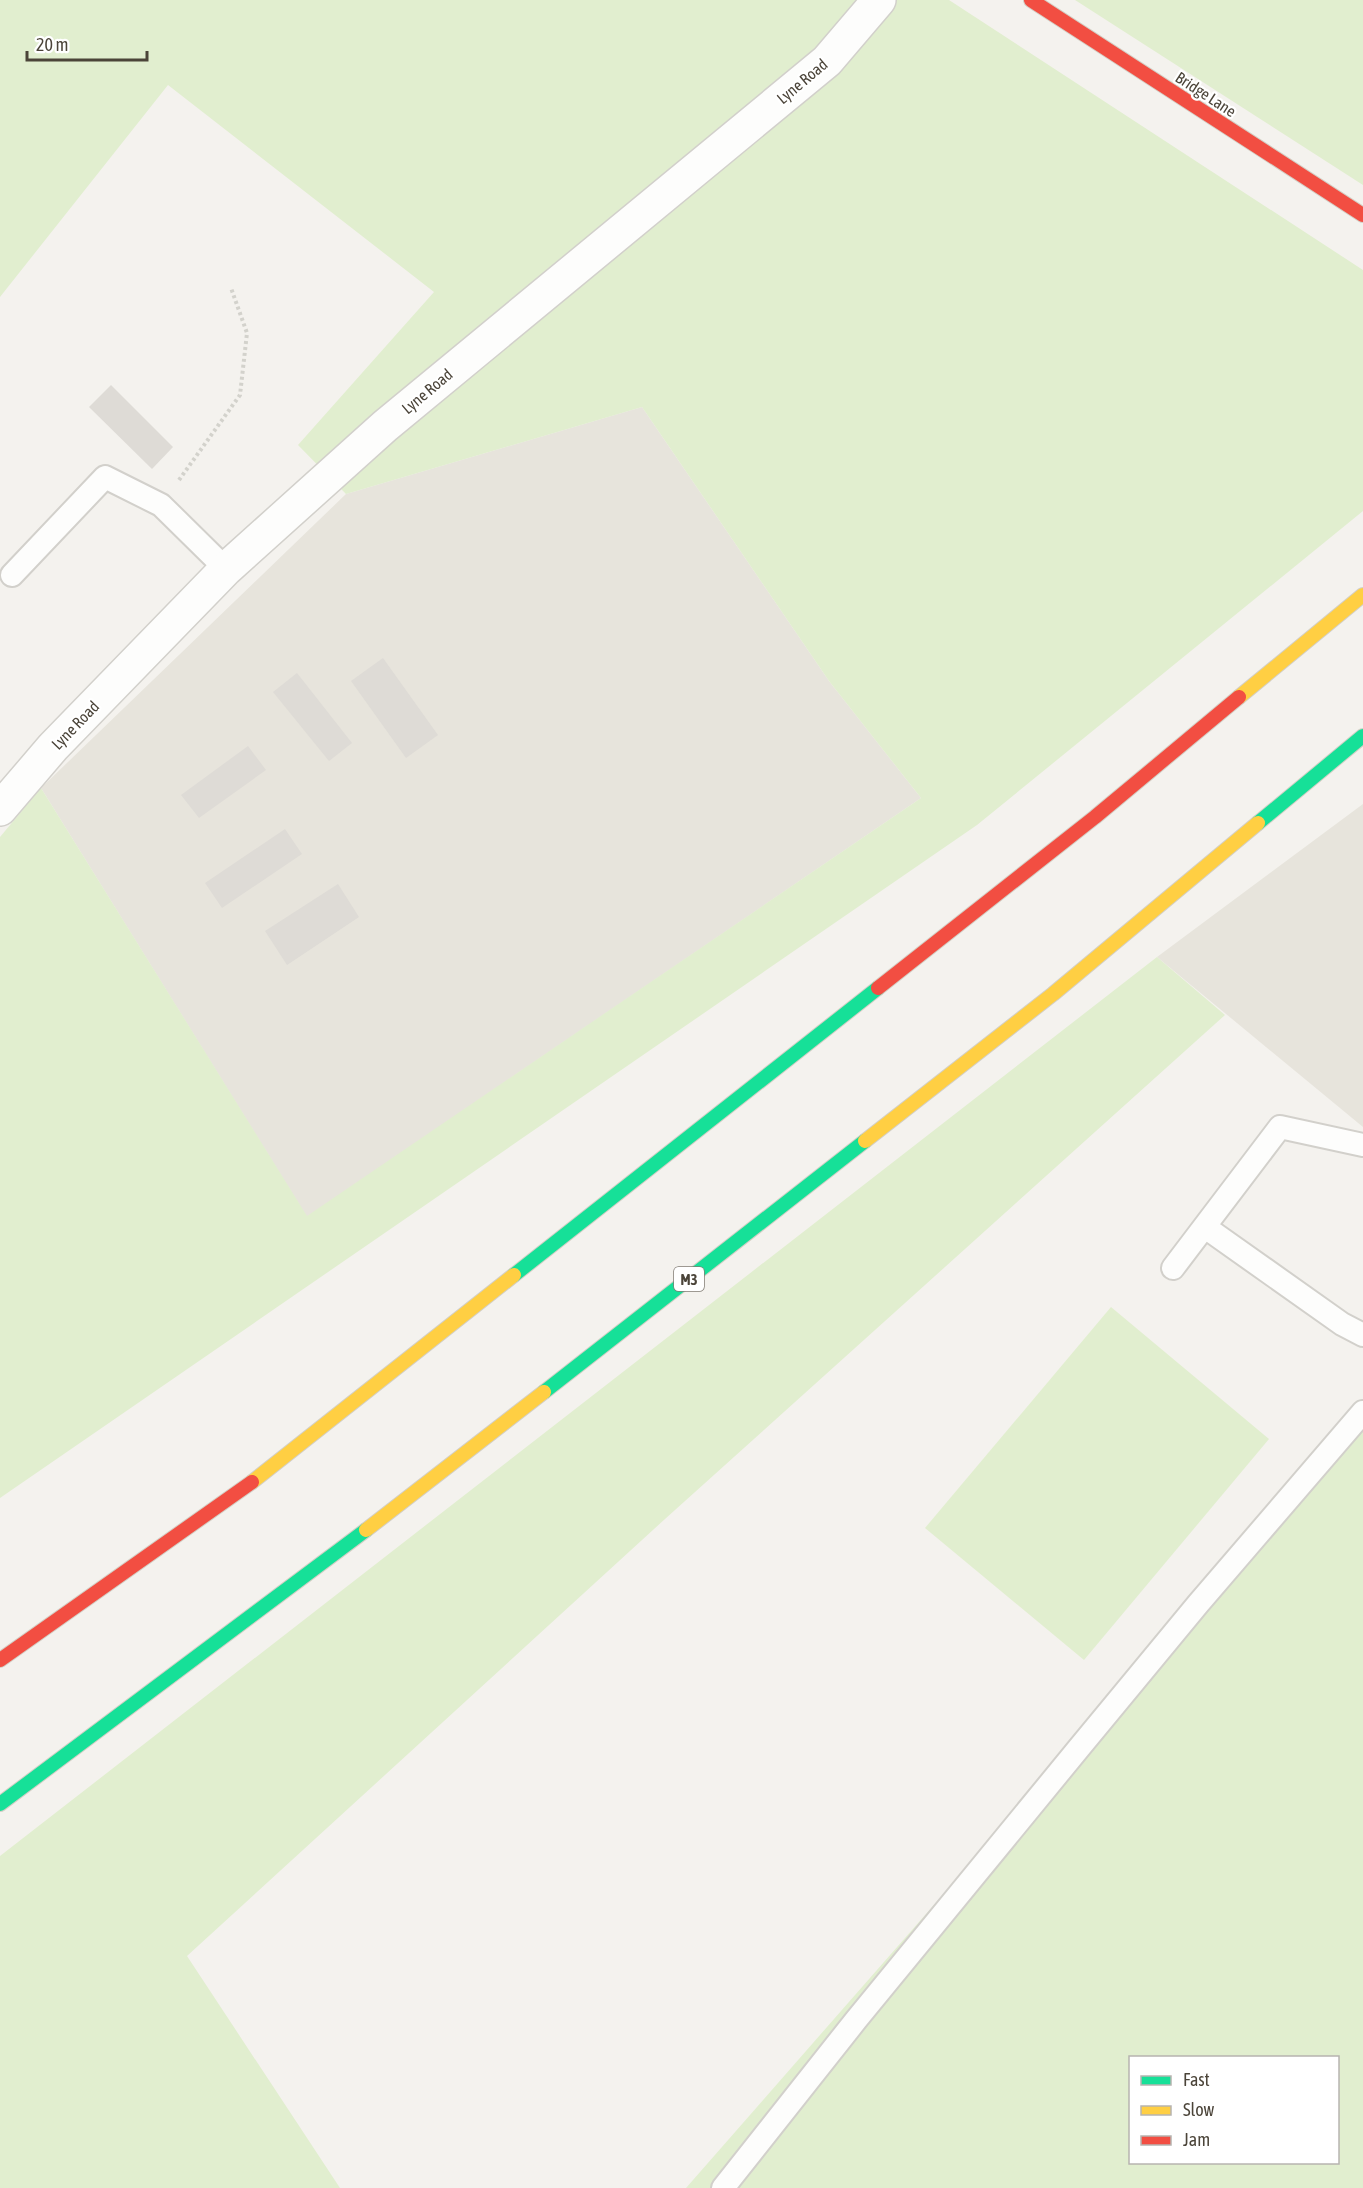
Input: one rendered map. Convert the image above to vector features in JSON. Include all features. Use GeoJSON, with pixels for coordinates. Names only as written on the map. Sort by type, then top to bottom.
{"type":"FeatureCollection","features":[{"type":"Feature","properties":{"kind":"main road","name":"Bridge Lane"},"geometry":{"type":"LineString","coordinates":[[1032,0],[1363,215]]}},
{"type":"Feature","properties":{"kind":"main road"},"geometry":{"type":"LineString","coordinates":[[0,1660],[248,1485],[1085,824],[1363,595]]}},
{"type":"Feature","properties":{"kind":"main road","name":"M3"},"geometry":{"type":"LineString","coordinates":[[0,1804],[402,1503],[1006,1031],[1363,736]]}},
{"type":"Feature","properties":{"kind":"street","name":"Lyne Road"},"geometry":{"type":"LineString","coordinates":[[0,809],[53,747],[226,569],[385,426],[827,61],[879,0]]}},
{"type":"Feature","properties":{"kind":"lane"},"geometry":{"type":"LineString","coordinates":[[12,575],[105,477],[161,505],[226,569]]}},
{"type":"Feature","properties":{"kind":"lane"},"geometry":{"type":"LineString","coordinates":[[1173,1268],[1280,1128],[1363,1145]]}},
{"type":"Feature","properties":{"kind":"lane"},"geometry":{"type":"LineString","coordinates":[[1204,1227],[1342,1324],[1363,1335]]}},
{"type":"Feature","properties":{"kind":"lane"},"geometry":{"type":"LineString","coordinates":[[723,2188],[856,2020],[1086,1739],[1220,1578],[1363,1412]]}},
{"type":"Feature","properties":{"kind":"path"},"geometry":{"type":"LineString","coordinates":[[161,505],[240,395],[248,333],[231,288]]}},
{"type":"Feature","properties":{"kind":"shaded area"},"geometry":{"type":"Polygon","coordinates":[[[642,407],[829,681],[921,798],[307,1217],[41,788],[346,494],[642,407]]]}},
{"type":"Feature","properties":{"kind":"shaded area"},"geometry":{"type":"Polygon","coordinates":[[[1363,804],[1363,1127],[1157,957],[1363,804]]]}},
{"type":"Feature","properties":{"kind":"green space"},"geometry":{"type":"Polygon","coordinates":[[[0,0],[949,0],[1363,270],[1363,511],[977,825],[0,1498],[0,837],[41,788],[307,1216],[921,798],[829,681],[642,407],[346,494],[298,445],[434,292],[168,85],[0,297],[0,0]]]}},
{"type":"Feature","properties":{"kind":"green space"},"geometry":{"type":"Polygon","coordinates":[[[1075,0],[1363,0],[1363,185],[1075,0]]]}},
{"type":"Feature","properties":{"kind":"green space"},"geometry":{"type":"Polygon","coordinates":[[[1157,957],[1225,1015],[665,1519],[187,1956],[340,2188],[0,2188],[0,1856],[1157,957]]]}},
{"type":"Feature","properties":{"kind":"green space"},"geometry":{"type":"Polygon","coordinates":[[[1111,1307],[1269,1439],[1084,1660],[925,1528],[1111,1307]]]}},
{"type":"Feature","properties":{"kind":"green space"},"geometry":{"type":"Polygon","coordinates":[[[1363,1415],[1363,2188],[686,2188],[1363,1415]]]}},
{"type":"Feature","properties":{"kind":"building"},"geometry":{"type":"Polygon","coordinates":[[[111,385],[173,447],[152,469],[89,407],[111,385]]]}},
{"type":"Feature","properties":{"kind":"building"},"geometry":{"type":"Polygon","coordinates":[[[383,658],[438,735],[406,758],[351,681],[383,658]]]}},
{"type":"Feature","properties":{"kind":"building"},"geometry":{"type":"Polygon","coordinates":[[[297,673],[352,743],[329,761],[273,692],[297,673]]]}},
{"type":"Feature","properties":{"kind":"building"},"geometry":{"type":"Polygon","coordinates":[[[248,746],[266,770],[199,818],[181,795],[248,746]]]}},
{"type":"Feature","properties":{"kind":"building"},"geometry":{"type":"Polygon","coordinates":[[[285,829],[302,854],[222,908],[205,883],[285,829]]]}},
{"type":"Feature","properties":{"kind":"building"},"geometry":{"type":"Polygon","coordinates":[[[338,884],[359,917],[287,965],[265,931],[338,884]]]}},
{"type":"Feature","properties":{"kind":"traffic: fast"},"geometry":{"type":"LineString","coordinates":[[1258,823],[1363,736]]}},
{"type":"Feature","properties":{"kind":"traffic: fast"},"geometry":{"type":"LineString","coordinates":[[514,1275],[878,988]]}},
{"type":"Feature","properties":{"kind":"traffic: fast"},"geometry":{"type":"LineString","coordinates":[[544,1392],[865,1141]]}},
{"type":"Feature","properties":{"kind":"traffic: fast"},"geometry":{"type":"LineString","coordinates":[[0,1804],[366,1530]]}},
{"type":"Feature","properties":{"kind":"traffic: slow"},"geometry":{"type":"LineString","coordinates":[[1239,697],[1363,595]]}},
{"type":"Feature","properties":{"kind":"traffic: slow"},"geometry":{"type":"LineString","coordinates":[[865,1141],[1053,994],[1258,823]]}},
{"type":"Feature","properties":{"kind":"traffic: slow"},"geometry":{"type":"LineString","coordinates":[[252,1482],[514,1275]]}},
{"type":"Feature","properties":{"kind":"traffic: slow"},"geometry":{"type":"LineString","coordinates":[[366,1530],[544,1392]]}},
{"type":"Feature","properties":{"kind":"traffic: jam"},"geometry":{"type":"LineString","coordinates":[[1031,0],[1363,215]]}},
{"type":"Feature","properties":{"kind":"traffic: jam"},"geometry":{"type":"LineString","coordinates":[[878,988],[1095,817],[1239,697]]}},
{"type":"Feature","properties":{"kind":"traffic: jam"},"geometry":{"type":"LineString","coordinates":[[0,1660],[252,1482]]}}]}
